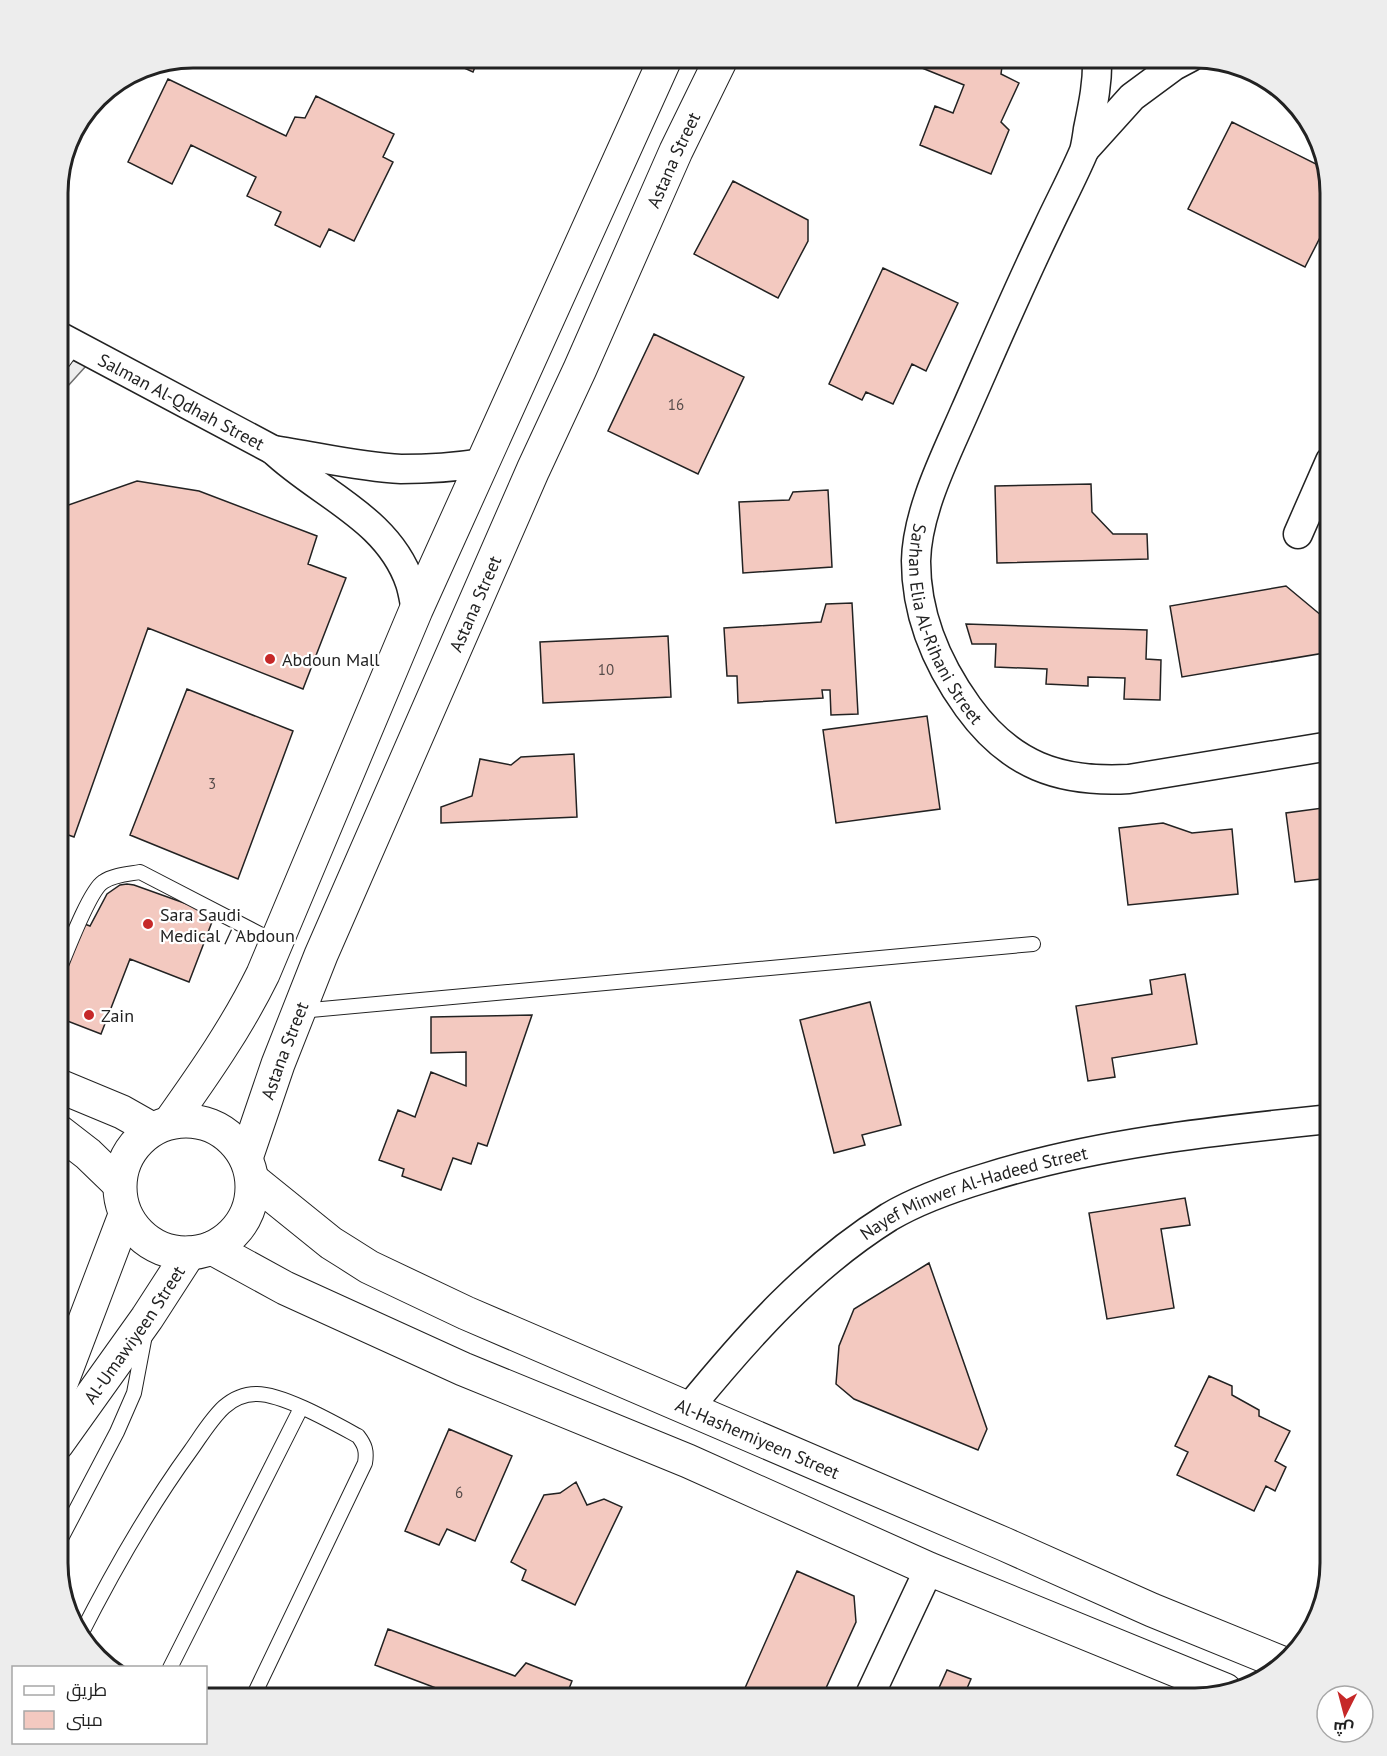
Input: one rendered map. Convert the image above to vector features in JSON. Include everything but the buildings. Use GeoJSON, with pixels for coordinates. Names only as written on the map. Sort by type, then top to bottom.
{"type":"FeatureCollection","features":[{"type":"Feature","properties":{"kind":"street"},"geometry":{"type":"LineString","coordinates":[[122,1200],[121,1168],[128,1153],[139,1140],[161,1126],[214,1061],[242,1016],[277,943],[416,610],[661,68]]}},
{"type":"Feature","properties":{"kind":"street","name":"Astana Street"},"geometry":{"type":"LineString","coordinates":[[249,1169],[278,1064],[298,1011],[456,642],[676,151],[717,68]]}},
{"type":"Feature","properties":{"kind":"street","name":"Sarhan Elia Al-Rihani Street"},"geometry":{"type":"LineString","coordinates":[[1096,68],[1095,94],[1084,149],[1016,292],[945,457],[921,527],[916,558],[917,587],[924,621],[938,657],[956,690],[978,721],[1008,748],[1038,768],[1067,777],[1098,781],[1129,779],[1320,748]]}},
{"type":"Feature","properties":{"kind":"street","name":"Sarhan Elia Al-Rihani Street"},"geometry":{"type":"LineString","coordinates":[[1084,149],[1132,97],[1171,68]]}},
{"type":"Feature","properties":{"kind":"street","name":"Salman Al-Qdhah Street"},"geometry":{"type":"LineString","coordinates":[[68,341],[273,450],[285,462],[364,519],[382,536],[395,553],[410,583],[416,610]]}},
{"type":"Feature","properties":{"kind":"street","name":"Salman Al-Qdhah Street"},"geometry":{"type":"LineString","coordinates":[[273,450],[366,466],[400,469],[455,467],[483,463]]}},
{"type":"Feature","properties":{"kind":"street"},"geometry":{"type":"LineString","coordinates":[[1298,534],[1320,484]]}},
{"type":"Feature","properties":{"kind":"street"},"geometry":{"type":"LineString","coordinates":[[68,1090],[161,1126],[192,1120],[214,1126],[233,1139],[249,1169],[251,1202],[243,1222],[230,1237],[200,1251]]}},
{"type":"Feature","properties":{"kind":"street","name":"Nayef Minwer Al-Hadeed Street"},"geometry":{"type":"LineString","coordinates":[[689,1408],[762,1322],[803,1282],[843,1249],[891,1216],[912,1206],[955,1187],[1035,1162],[1226,1131],[1320,1120]]}},
{"type":"Feature","properties":{"kind":"street"},"geometry":{"type":"LineString","coordinates":[[68,1139],[88,1154],[122,1200],[136,1231],[151,1244],[169,1251],[200,1251],[463,1369],[688,1461],[928,1569],[1216,1686]]}},
{"type":"Feature","properties":{"kind":"street","name":"Al-Hashemiyeen Street"},"geometry":{"type":"LineString","coordinates":[[249,1169],[331,1243],[369,1266],[466,1313],[1152,1610],[1274,1660]]}},
{"type":"Feature","properties":{"kind":"street","name":"Al-Umawiyeen Street"},"geometry":{"type":"LineString","coordinates":[[68,1361],[122,1200]]}},
{"type":"Feature","properties":{"kind":"street","name":"Al-Umawiyeen Street"},"geometry":{"type":"LineString","coordinates":[[68,1429],[147,1318],[200,1251]]}},
{"type":"Feature","properties":{"kind":"street"},"geometry":{"type":"LineString","coordinates":[[873,1688],[928,1569]]}},
{"type":"Feature","properties":{"kind":"lane"},"geometry":{"type":"LineString","coordinates":[[68,950],[92,896],[103,882],[140,872],[277,943]]}},
{"type":"Feature","properties":{"kind":"lane"},"geometry":{"type":"LineString","coordinates":[[298,1011],[1033,944]]}},
{"type":"Feature","properties":{"kind":"lane"},"geometry":{"type":"LineString","coordinates":[[68,1525],[117,1432],[134,1393],[147,1318]]}},
{"type":"Feature","properties":{"kind":"lane"},"geometry":{"type":"LineString","coordinates":[[85,1627],[142,1523],[177,1469],[224,1408],[233,1400],[256,1394],[279,1398],[358,1436],[364,1443],[367,1453],[366,1463],[257,1688]]}},
{"type":"Feature","properties":{"kind":"lane"},"geometry":{"type":"LineString","coordinates":[[171,1666],[301,1408]]}},
{"type":"Feature","properties":{"kind":"shaded area"},"geometry":{"type":"Polygon","coordinates":[[[68,358],[86,366],[68,386],[68,358]]]}},
{"type":"Feature","properties":{"kind":"place","name":"Abdoun Mall"},"geometry":{"type":"Point","coordinates":[270,659]}},
{"type":"Feature","properties":{"kind":"place","name":"Sara Saudi Medical / Abdoun"},"geometry":{"type":"Point","coordinates":[148,924]}},
{"type":"Feature","properties":{"kind":"place","name":"Zain"},"geometry":{"type":"Point","coordinates":[89,1015]}}]}
